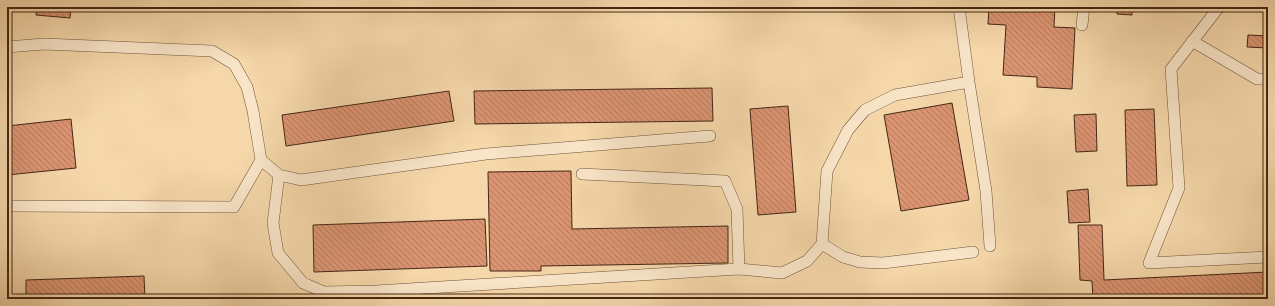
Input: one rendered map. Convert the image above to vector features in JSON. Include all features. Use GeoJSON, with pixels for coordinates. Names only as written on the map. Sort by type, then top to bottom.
{"type":"FeatureCollection","features":[{"type":"Feature","properties":{"kind":"lane"},"geometry":{"type":"LineString","coordinates":[[959,7],[986,191],[990,246]]}},
{"type":"Feature","properties":{"kind":"lane"},"geometry":{"type":"LineString","coordinates":[[1082,25],[1084,7]]}},
{"type":"Feature","properties":{"kind":"lane"},"geometry":{"type":"LineString","coordinates":[[1219,7],[1171,69],[1178,188],[1149,263],[1268,257]]}},
{"type":"Feature","properties":{"kind":"lane"},"geometry":{"type":"LineString","coordinates":[[1192,41],[1257,79],[1268,79]]}},
{"type":"Feature","properties":{"kind":"lane"},"geometry":{"type":"LineString","coordinates":[[7,47],[44,44],[212,51],[234,64],[247,87],[253,111],[261,160],[234,207],[7,206]]}},
{"type":"Feature","properties":{"kind":"lane"},"geometry":{"type":"LineString","coordinates":[[279,175],[273,223],[278,253],[303,283],[324,292],[376,291],[739,269],[782,272],[807,261],[822,244],[827,171],[848,130],[865,110],[895,94],[969,82]]}},
{"type":"Feature","properties":{"kind":"lane"},"geometry":{"type":"LineString","coordinates":[[261,160],[279,175],[302,180],[486,154],[710,136]]}},
{"type":"Feature","properties":{"kind":"lane"},"geometry":{"type":"LineString","coordinates":[[582,174],[725,181],[737,210],[739,269]]}},
{"type":"Feature","properties":{"kind":"lane"},"geometry":{"type":"LineString","coordinates":[[822,244],[843,257],[860,262],[883,263],[973,252]]}},
{"type":"Feature","properties":{"kind":"building"},"geometry":{"type":"Polygon","coordinates":[[[37,7],[71,7],[70,18],[36,15],[37,7]]]}},
{"type":"Feature","properties":{"kind":"building"},"geometry":{"type":"Polygon","coordinates":[[[989,7],[1055,7],[1054,27],[1075,28],[1072,89],[1037,87],[1037,77],[1003,75],[1006,25],[988,24],[989,7]]]}},
{"type":"Feature","properties":{"kind":"building"},"geometry":{"type":"Polygon","coordinates":[[[1117,7],[1132,7],[1132,15],[1117,14],[1117,7]]]}},
{"type":"Feature","properties":{"kind":"building"},"geometry":{"type":"Polygon","coordinates":[[[1248,35],[1268,36],[1268,48],[1247,47],[1248,35]]]}},
{"type":"Feature","properties":{"kind":"building"},"geometry":{"type":"Polygon","coordinates":[[[712,88],[713,121],[475,124],[474,91],[712,88]]]}},
{"type":"Feature","properties":{"kind":"building"},"geometry":{"type":"Polygon","coordinates":[[[449,91],[454,121],[286,146],[282,115],[449,91]]]}},
{"type":"Feature","properties":{"kind":"building"},"geometry":{"type":"Polygon","coordinates":[[[952,103],[969,200],[901,211],[884,115],[952,103]]]}},
{"type":"Feature","properties":{"kind":"building"},"geometry":{"type":"Polygon","coordinates":[[[788,106],[796,212],[758,215],[750,109],[788,106]]]}},
{"type":"Feature","properties":{"kind":"building"},"geometry":{"type":"Polygon","coordinates":[[[1154,109],[1157,185],[1127,186],[1125,110],[1154,109]]]}},
{"type":"Feature","properties":{"kind":"building"},"geometry":{"type":"Polygon","coordinates":[[[1096,114],[1097,151],[1076,152],[1074,115],[1096,114]]]}},
{"type":"Feature","properties":{"kind":"building"},"geometry":{"type":"Polygon","coordinates":[[[71,119],[76,168],[7,175],[7,126],[71,119]]]}},
{"type":"Feature","properties":{"kind":"building"},"geometry":{"type":"Polygon","coordinates":[[[571,171],[572,229],[728,226],[728,263],[541,266],[541,271],[490,271],[488,172],[571,171]]]}},
{"type":"Feature","properties":{"kind":"building"},"geometry":{"type":"Polygon","coordinates":[[[1088,189],[1090,222],[1069,223],[1067,191],[1088,189]]]}},
{"type":"Feature","properties":{"kind":"building"},"geometry":{"type":"Polygon","coordinates":[[[485,219],[487,266],[314,272],[313,225],[485,219]]]}},
{"type":"Feature","properties":{"kind":"building"},"geometry":{"type":"Polygon","coordinates":[[[1078,225],[1102,225],[1104,280],[1268,272],[1268,299],[1093,299],[1092,281],[1080,280],[1078,225]]]}},
{"type":"Feature","properties":{"kind":"building"},"geometry":{"type":"Polygon","coordinates":[[[144,276],[145,299],[26,299],[26,280],[144,276]]]}}]}
